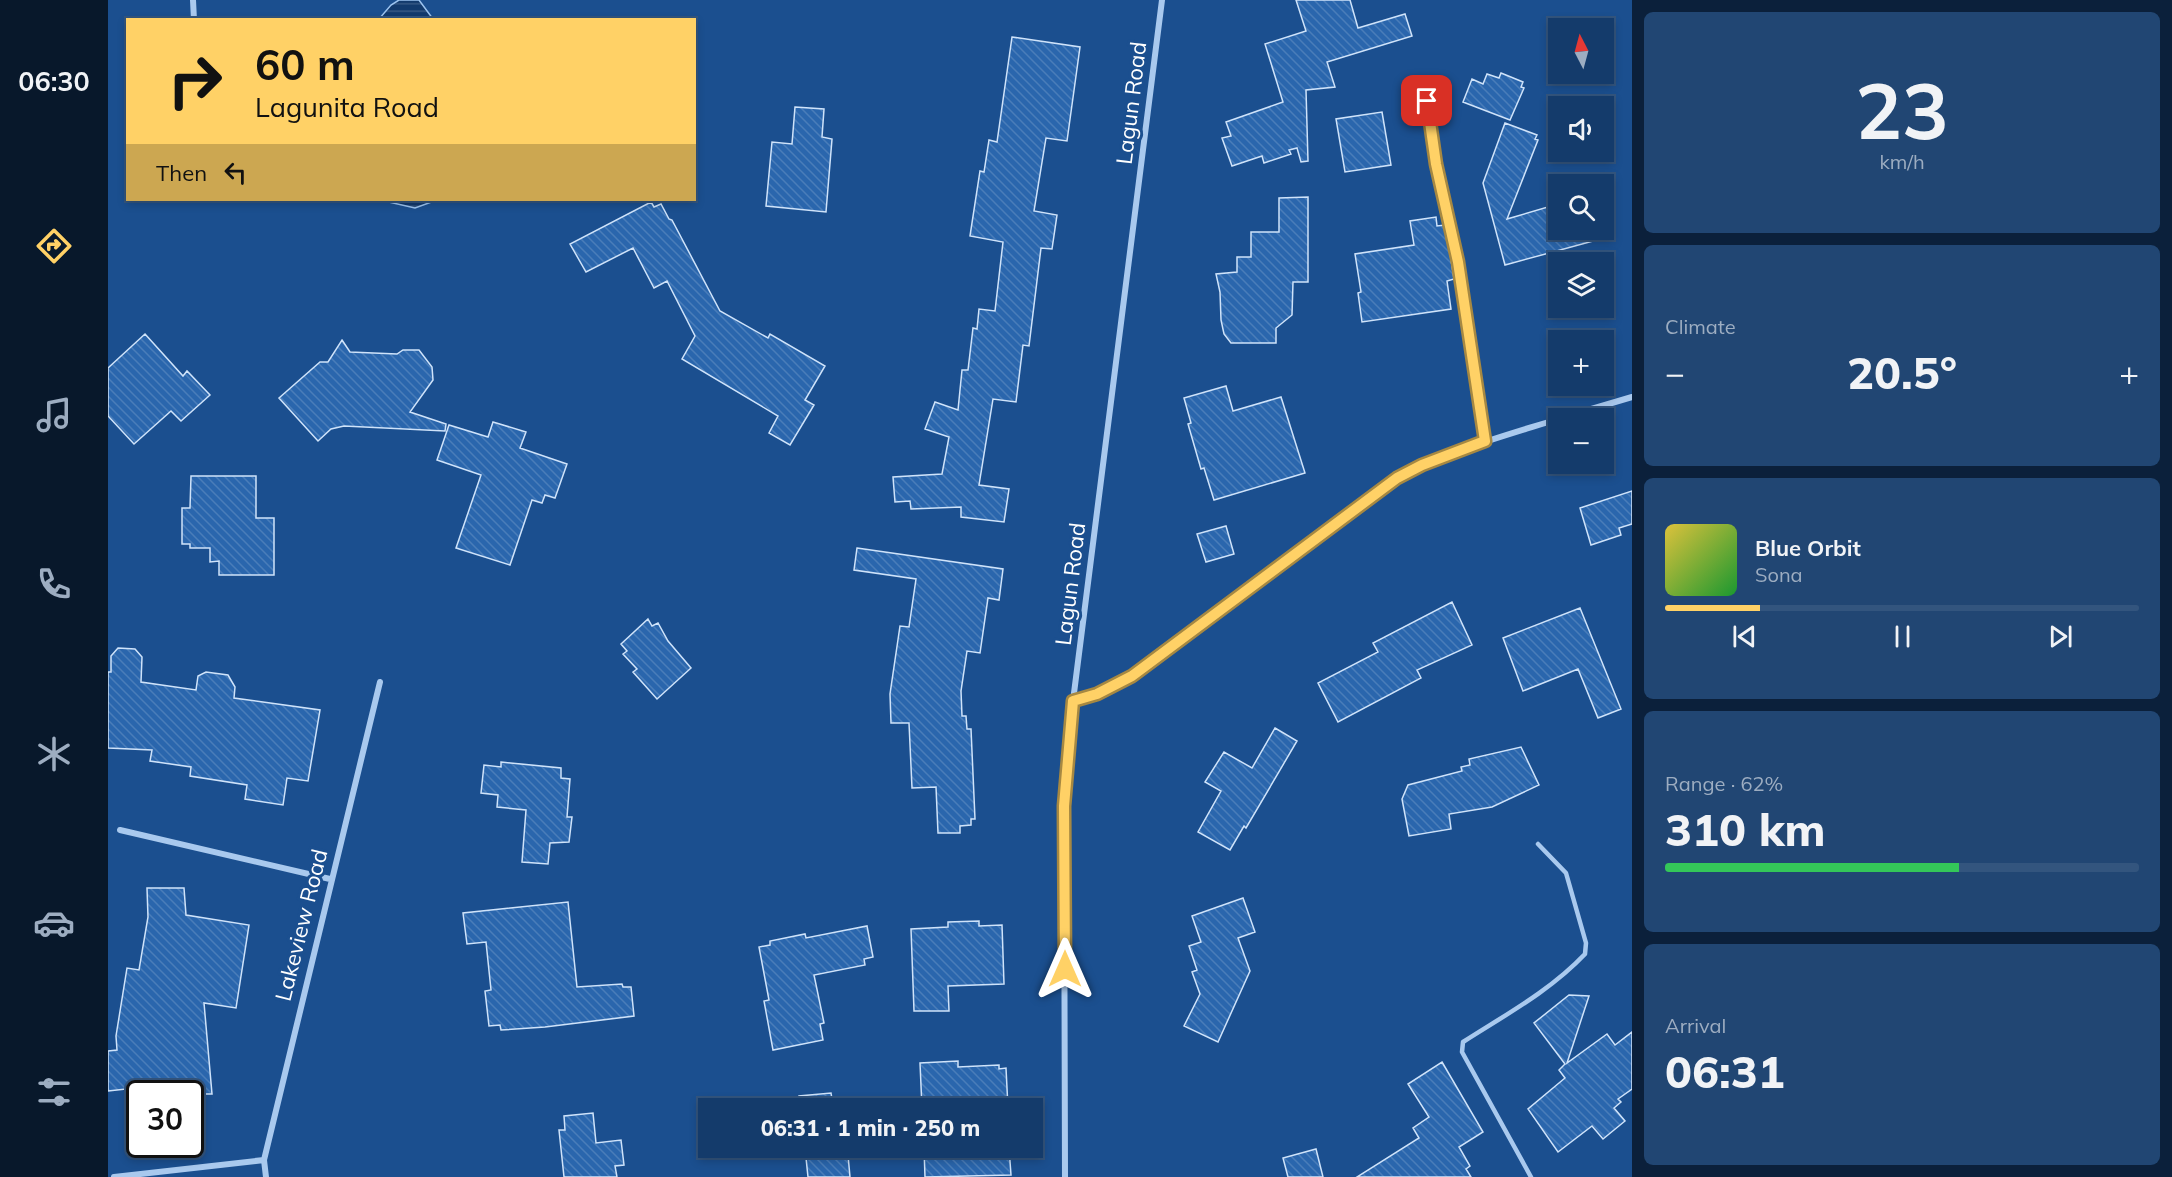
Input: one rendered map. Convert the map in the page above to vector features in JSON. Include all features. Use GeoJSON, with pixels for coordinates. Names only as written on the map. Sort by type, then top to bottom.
{"type":"FeatureCollection","features":[{"type":"Feature","properties":{"kind":"street"},"geometry":{"type":"LineString","coordinates":[[193,0],[194,18]]}},
{"type":"Feature","properties":{"kind":"street","name":"Lagun Road"},"geometry":{"type":"LineString","coordinates":[[1065,1177],[1064,806],[1073,701],[1162,0]]}},
{"type":"Feature","properties":{"kind":"street"},"geometry":{"type":"LineString","coordinates":[[1596,408],[1632,397]]}},
{"type":"Feature","properties":{"kind":"street"},"geometry":{"type":"LineString","coordinates":[[1073,701],[1097,694],[1132,676],[1397,478],[1422,465],[1485,441],[1548,423]]}},
{"type":"Feature","properties":{"kind":"street","name":"Lakeview Road"},"geometry":{"type":"LineString","coordinates":[[267,1177],[264,1160],[330,879],[380,682]]}},
{"type":"Feature","properties":{"kind":"street"},"geometry":{"type":"LineString","coordinates":[[120,830],[330,879]]}},
{"type":"Feature","properties":{"kind":"street"},"geometry":{"type":"LineString","coordinates":[[114,1177],[264,1160]]}},
{"type":"Feature","properties":{"kind":"lane"},"geometry":{"type":"LineString","coordinates":[[1427,101],[1436,164],[1458,262],[1485,441]]}},
{"type":"Feature","properties":{"kind":"lane"},"geometry":{"type":"LineString","coordinates":[[1531,1177],[1462,1052],[1462,1042],[1527,1003],[1585,954],[1586,943],[1566,873],[1538,844]]}},
{"type":"Feature","properties":{"kind":"water"},"geometry":{"type":"Polygon","coordinates":[[[399,0],[419,0],[432,18],[380,18],[391,5],[399,0]]]}},
{"type":"Feature","properties":{"kind":"water"},"geometry":{"type":"Polygon","coordinates":[[[384,201],[434,201],[415,208],[384,201]]]}},
{"type":"Feature","properties":{"kind":"building"},"geometry":{"type":"Polygon","coordinates":[[[1296,0],[1350,0],[1358,28],[1405,14],[1412,36],[1327,62],[1335,87],[1306,90],[1308,161],[1301,162],[1297,148],[1289,150],[1291,154],[1264,163],[1262,156],[1232,166],[1222,138],[1231,136],[1226,122],[1283,102],[1265,44],[1306,31],[1296,0]]]}},
{"type":"Feature","properties":{"kind":"building"},"geometry":{"type":"Polygon","coordinates":[[[1012,37],[1080,47],[1067,141],[1046,138],[1034,211],[1057,215],[1052,249],[1041,248],[1029,346],[1023,345],[1016,402],[993,399],[979,485],[1009,489],[1004,522],[961,517],[961,507],[911,509],[910,501],[895,502],[893,477],[942,474],[949,437],[925,429],[935,402],[958,410],[962,370],[968,370],[973,328],[977,329],[979,309],[995,311],[1003,242],[970,236],[980,171],[984,172],[989,140],[997,142],[1012,37]]]}},
{"type":"Feature","properties":{"kind":"building"},"geometry":{"type":"Polygon","coordinates":[[[1501,73],[1523,82],[1521,87],[1524,88],[1510,120],[1463,102],[1472,79],[1483,84],[1487,74],[1499,78],[1501,73]]]}},
{"type":"Feature","properties":{"kind":"building"},"geometry":{"type":"Polygon","coordinates":[[[795,107],[824,109],[822,137],[832,139],[826,212],[766,206],[772,142],[792,144],[795,107]]]}},
{"type":"Feature","properties":{"kind":"building"},"geometry":{"type":"Polygon","coordinates":[[[1382,112],[1391,165],[1345,172],[1336,119],[1382,112]]]}},
{"type":"Feature","properties":{"kind":"building"},"geometry":{"type":"Polygon","coordinates":[[[1505,123],[1537,135],[1535,139],[1538,140],[1507,219],[1548,207],[1548,240],[1597,240],[1505,265],[1483,183],[1505,123]]]}},
{"type":"Feature","properties":{"kind":"building"},"geometry":{"type":"Polygon","coordinates":[[[1308,197],[1308,282],[1293,282],[1292,315],[1276,328],[1276,343],[1231,343],[1224,334],[1216,274],[1237,272],[1237,257],[1251,257],[1251,232],[1279,232],[1279,198],[1308,197]]]}},
{"type":"Feature","properties":{"kind":"building"},"geometry":{"type":"Polygon","coordinates":[[[651,202],[654,207],[661,204],[669,219],[672,220],[720,311],[768,338],[770,334],[825,366],[805,400],[814,405],[790,445],[769,433],[778,416],[682,359],[695,336],[667,281],[654,288],[633,248],[586,272],[570,244],[651,202]]]}},
{"type":"Feature","properties":{"kind":"building"},"geometry":{"type":"Polygon","coordinates":[[[1436,217],[1437,226],[1445,225],[1446,227],[1454,279],[1447,281],[1451,309],[1362,322],[1358,293],[1361,292],[1355,254],[1414,245],[1410,221],[1436,217]]]}},
{"type":"Feature","properties":{"kind":"building"},"geometry":{"type":"Polygon","coordinates":[[[145,334],[183,376],[187,371],[210,395],[181,421],[171,411],[134,444],[108,416],[108,368],[145,334]]]}},
{"type":"Feature","properties":{"kind":"building"},"geometry":{"type":"Polygon","coordinates":[[[342,340],[350,352],[397,354],[403,350],[419,350],[432,367],[433,380],[410,412],[446,424],[445,431],[344,426],[331,429],[318,441],[279,398],[320,362],[328,362],[342,340]]]}},
{"type":"Feature","properties":{"kind":"building"},"geometry":{"type":"Polygon","coordinates":[[[1226,386],[1233,411],[1281,397],[1305,473],[1214,500],[1204,468],[1201,469],[1188,424],[1191,423],[1184,398],[1226,386]]]}},
{"type":"Feature","properties":{"kind":"building"},"geometry":{"type":"Polygon","coordinates":[[[493,422],[526,432],[520,448],[567,464],[555,498],[545,495],[542,503],[532,500],[510,565],[456,548],[481,475],[437,460],[449,425],[488,437],[493,422]]]}},
{"type":"Feature","properties":{"kind":"building"},"geometry":{"type":"Polygon","coordinates":[[[191,476],[256,476],[256,518],[274,518],[274,575],[219,575],[219,561],[210,562],[210,548],[190,548],[190,544],[182,544],[182,508],[190,508],[191,476]]]}},
{"type":"Feature","properties":{"kind":"building"},"geometry":{"type":"Polygon","coordinates":[[[1632,491],[1632,524],[1619,528],[1621,535],[1591,545],[1580,508],[1632,491]]]}},
{"type":"Feature","properties":{"kind":"building"},"geometry":{"type":"Polygon","coordinates":[[[1226,526],[1234,554],[1206,562],[1197,534],[1226,526]]]}},
{"type":"Feature","properties":{"kind":"building"},"geometry":{"type":"Polygon","coordinates":[[[857,548],[1003,569],[999,600],[988,598],[980,653],[967,651],[961,691],[962,716],[966,716],[967,729],[971,729],[975,819],[971,819],[971,825],[960,826],[960,833],[938,833],[936,787],[912,788],[909,723],[891,723],[890,694],[900,626],[909,627],[916,579],[854,570],[857,548]]]}},
{"type":"Feature","properties":{"kind":"building"},"geometry":{"type":"Polygon","coordinates":[[[1452,602],[1472,645],[1417,670],[1421,678],[1338,722],[1318,683],[1378,652],[1373,643],[1452,602]]]}},
{"type":"Feature","properties":{"kind":"building"},"geometry":{"type":"Polygon","coordinates":[[[1580,608],[1621,709],[1598,718],[1578,669],[1523,691],[1503,638],[1580,608]]]}},
{"type":"Feature","properties":{"kind":"building"},"geometry":{"type":"Polygon","coordinates":[[[648,619],[652,626],[658,623],[668,641],[691,668],[657,699],[633,672],[637,669],[623,654],[627,651],[621,644],[648,619]]]}},
{"type":"Feature","properties":{"kind":"building"},"geometry":{"type":"Polygon","coordinates":[[[118,648],[135,649],[142,657],[141,682],[196,690],[198,676],[206,672],[228,675],[235,687],[234,698],[320,710],[308,781],[287,778],[283,805],[245,799],[247,785],[190,776],[191,767],[150,761],[152,750],[108,748],[108,672],[111,672],[111,656],[118,648]]]}},
{"type":"Feature","properties":{"kind":"building"},"geometry":{"type":"Polygon","coordinates":[[[1275,728],[1297,741],[1246,828],[1244,826],[1230,850],[1198,832],[1221,791],[1205,782],[1224,752],[1252,768],[1275,728]]]}},
{"type":"Feature","properties":{"kind":"building"},"geometry":{"type":"Polygon","coordinates":[[[1521,747],[1539,785],[1492,807],[1449,814],[1451,829],[1409,836],[1402,799],[1408,785],[1462,771],[1461,767],[1470,765],[1469,759],[1521,747]]]}},
{"type":"Feature","properties":{"kind":"building"},"geometry":{"type":"Polygon","coordinates":[[[501,762],[561,768],[561,778],[570,779],[567,817],[572,817],[569,842],[550,843],[548,864],[522,862],[526,810],[497,807],[498,795],[481,793],[484,765],[501,767],[501,762]]]}},
{"type":"Feature","properties":{"kind":"building"},"geometry":{"type":"Polygon","coordinates":[[[147,888],[184,888],[186,915],[249,925],[236,1008],[204,1003],[212,1094],[204,1094],[204,1080],[126,1080],[126,1089],[108,1091],[108,1051],[117,1050],[116,1036],[127,968],[139,970],[148,917],[147,888]]]}},
{"type":"Feature","properties":{"kind":"building"},"geometry":{"type":"Polygon","coordinates":[[[1243,898],[1255,932],[1238,938],[1250,971],[1218,1042],[1184,1026],[1200,994],[1192,972],[1197,970],[1189,946],[1201,942],[1192,916],[1243,898]]]}},
{"type":"Feature","properties":{"kind":"building"},"geometry":{"type":"Polygon","coordinates":[[[568,902],[577,987],[622,984],[623,987],[631,987],[634,1016],[545,1027],[501,1030],[500,1025],[489,1026],[485,991],[491,990],[486,942],[467,944],[463,913],[568,902]]]}},
{"type":"Feature","properties":{"kind":"building"},"geometry":{"type":"Polygon","coordinates":[[[979,921],[979,926],[1002,925],[1004,984],[948,986],[949,1011],[914,1011],[911,929],[948,927],[948,922],[979,921]]]}},
{"type":"Feature","properties":{"kind":"building"},"geometry":{"type":"Polygon","coordinates":[[[867,926],[873,957],[864,959],[865,965],[814,975],[824,1023],[820,1024],[823,1040],[773,1050],[764,1001],[769,1000],[759,947],[770,945],[770,941],[805,934],[806,938],[867,926]]]}},
{"type":"Feature","properties":{"kind":"building"},"geometry":{"type":"Polygon","coordinates":[[[1569,995],[1589,996],[1567,1063],[1607,1034],[1615,1045],[1632,1032],[1632,1089],[1618,1099],[1621,1102],[1614,1108],[1625,1121],[1603,1139],[1592,1126],[1558,1152],[1528,1109],[1565,1078],[1559,1070],[1565,1064],[1534,1023],[1569,995]]]}},
{"type":"Feature","properties":{"kind":"building"},"geometry":{"type":"Polygon","coordinates":[[[958,1061],[958,1067],[999,1065],[999,1069],[1006,1068],[1008,1098],[922,1098],[920,1063],[958,1061]]]}},
{"type":"Feature","properties":{"kind":"building"},"geometry":{"type":"Polygon","coordinates":[[[1442,1062],[1483,1132],[1459,1147],[1470,1166],[1466,1169],[1471,1177],[1357,1177],[1419,1138],[1413,1128],[1429,1117],[1408,1084],[1442,1062]]]}},
{"type":"Feature","properties":{"kind":"building"},"geometry":{"type":"Polygon","coordinates":[[[831,1093],[832,1098],[799,1098],[799,1096],[831,1093]]]}},
{"type":"Feature","properties":{"kind":"building"},"geometry":{"type":"Polygon","coordinates":[[[593,1113],[596,1143],[621,1140],[624,1165],[615,1166],[617,1177],[564,1177],[559,1130],[565,1130],[564,1116],[593,1113]]]}},
{"type":"Feature","properties":{"kind":"building"},"geometry":{"type":"Polygon","coordinates":[[[1316,1149],[1323,1177],[1288,1177],[1283,1158],[1316,1149]]]}},
{"type":"Feature","properties":{"kind":"building"},"geometry":{"type":"Polygon","coordinates":[[[806,1158],[848,1158],[850,1177],[808,1177],[806,1158]]]}},
{"type":"Feature","properties":{"kind":"building"},"geometry":{"type":"Polygon","coordinates":[[[924,1158],[1010,1158],[1011,1175],[925,1177],[924,1158]]]}},
{"type":"Feature","properties":{"kind":"route"},"geometry":{"type":"LineString","coordinates":[[1065,969],[1064,806],[1073,701],[1097,694],[1132,676],[1397,478],[1422,465],[1485,441],[1482,408],[1463,304],[1458,262],[1436,164],[1427,101]]}}]}
